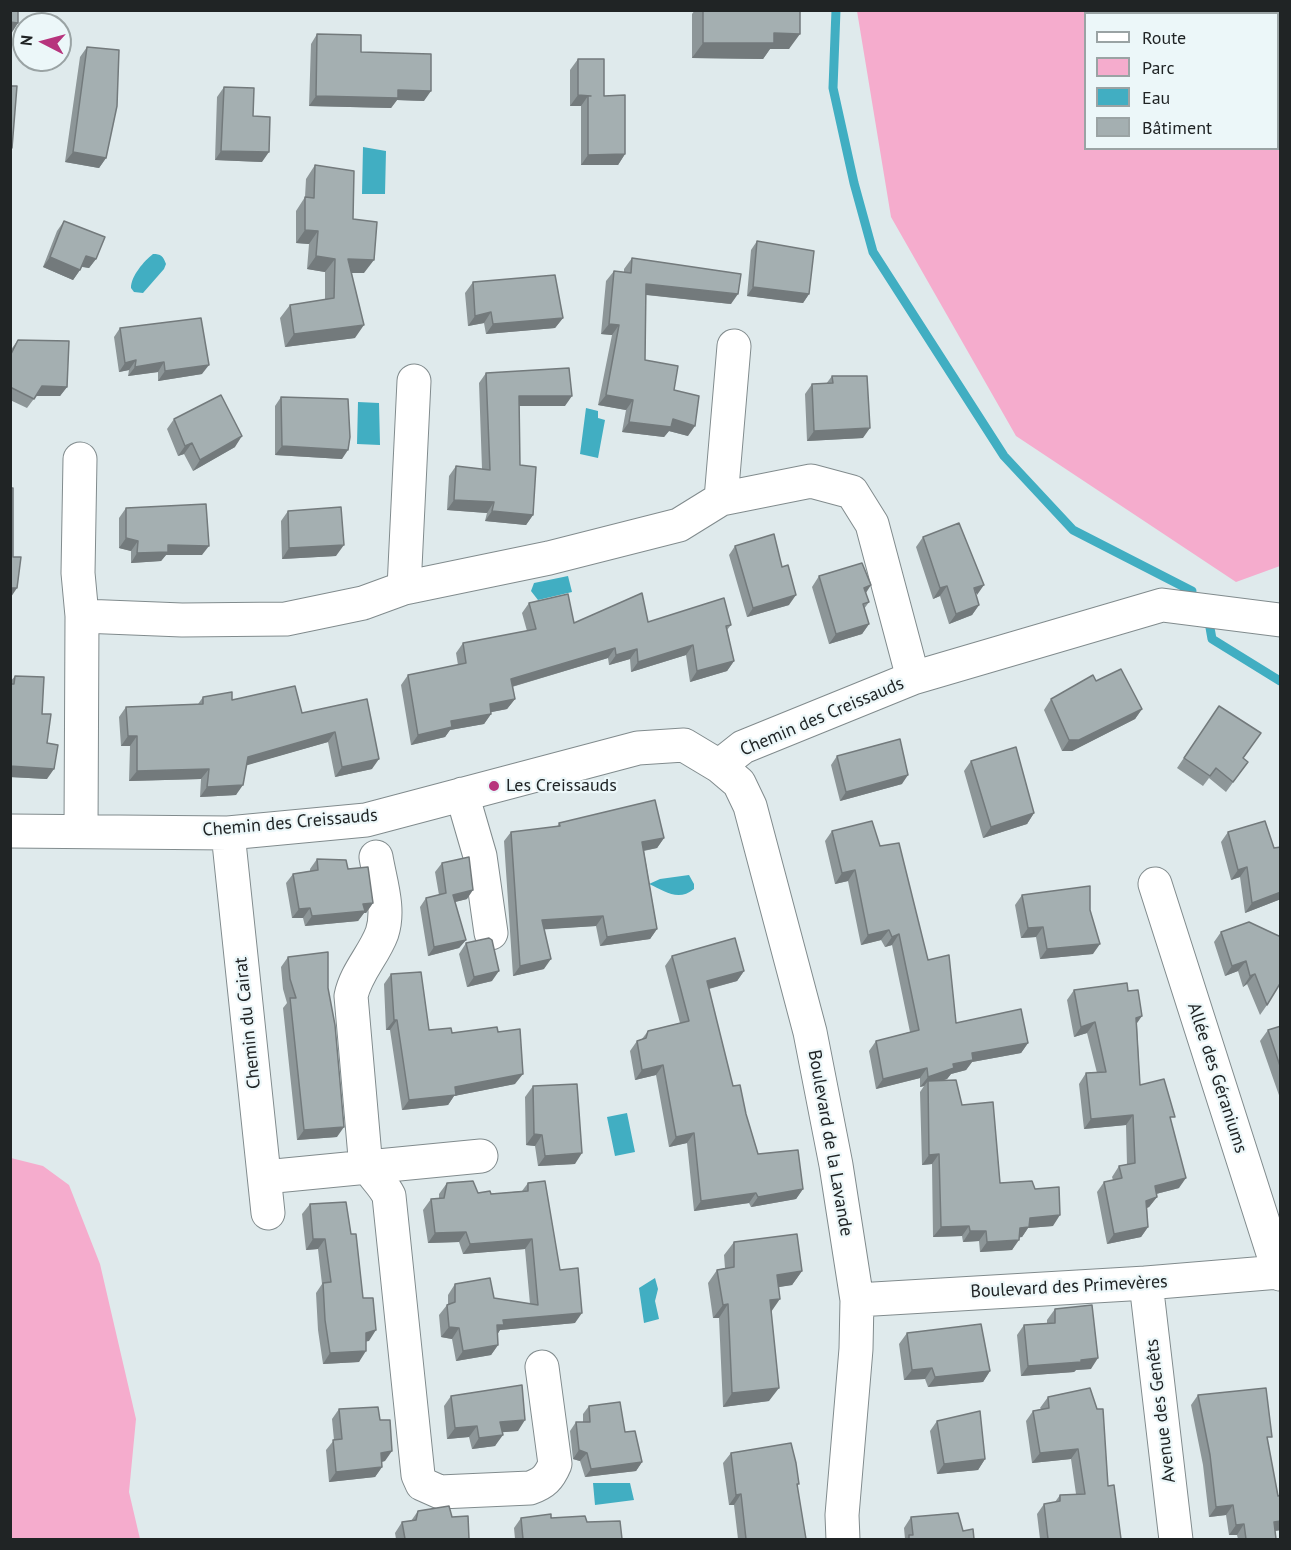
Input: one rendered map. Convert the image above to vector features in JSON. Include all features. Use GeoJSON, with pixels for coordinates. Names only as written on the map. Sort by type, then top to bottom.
{"type":"FeatureCollection","features":[{"type":"Feature","properties":{"kind":"street"},"geometry":{"type":"LineString","coordinates":[[721,499],[734,345]]}},
{"type":"Feature","properties":{"kind":"street"},"geometry":{"type":"LineString","coordinates":[[404,588],[414,381]]}},
{"type":"Feature","properties":{"kind":"street"},"geometry":{"type":"LineString","coordinates":[[80,459],[78,573],[82,616],[81,831]]}},
{"type":"Feature","properties":{"kind":"street"},"geometry":{"type":"LineString","coordinates":[[82,616],[182,620],[285,619],[363,603],[404,588],[549,558],[679,525],[721,499],[812,481],[852,492],[872,524],[913,678]]}},
{"type":"Feature","properties":{"kind":"street","name":"Chemin des Creissauds"},"geometry":{"type":"LineString","coordinates":[[10,831],[228,833],[366,819],[638,748],[684,745],[719,766],[743,747],[913,678],[1162,605],[1281,620]]}},
{"type":"Feature","properties":{"kind":"street","name":"Boulevard de la Lavande"},"geometry":{"type":"LineString","coordinates":[[719,766],[740,783],[750,806],[807,1021],[836,1165],[857,1300],[856,1349],[842,1515],[843,1539]]}},
{"type":"Feature","properties":{"kind":"street"},"geometry":{"type":"LineString","coordinates":[[462,794],[480,856],[491,933]]}},
{"type":"Feature","properties":{"kind":"street","name":"Chemin du Cairat"},"geometry":{"type":"LineString","coordinates":[[228,833],[268,1213]]}},
{"type":"Feature","properties":{"kind":"street"},"geometry":{"type":"LineString","coordinates":[[376,857],[385,908],[384,924],[381,935],[356,980],[351,996],[367,1168],[385,1187],[389,1196],[418,1475],[422,1484],[440,1492],[530,1488],[543,1483],[551,1474],[555,1464],[542,1367]]}},
{"type":"Feature","properties":{"kind":"street","name":"Allée des Géraniums"},"geometry":{"type":"LineString","coordinates":[[1155,884],[1280,1273]]}},
{"type":"Feature","properties":{"kind":"street"},"geometry":{"type":"LineString","coordinates":[[265,1178],[481,1156]]}},
{"type":"Feature","properties":{"kind":"street","name":"Boulevard des Primevères"},"geometry":{"type":"LineString","coordinates":[[857,1300],[1280,1273]]}},
{"type":"Feature","properties":{"kind":"street","name":"Avenue des Genêts"},"geometry":{"type":"LineString","coordinates":[[1146,1283],[1176,1539]]}},
{"type":"Feature","properties":{"kind":"green space"},"geometry":{"type":"Polygon","coordinates":[[[857,11],[1280,11],[1280,566],[1236,582],[1016,436],[891,217],[857,11]]]}},
{"type":"Feature","properties":{"kind":"green space"},"geometry":{"type":"Polygon","coordinates":[[[11,1158],[43,1166],[69,1185],[100,1264],[136,1419],[129,1492],[140,1539],[11,1539],[11,1158]]]}},
{"type":"Feature","properties":{"kind":"water"},"geometry":{"type":"Polygon","coordinates":[[[363,147],[386,151],[385,194],[362,194],[363,147]]]}},
{"type":"Feature","properties":{"kind":"water"},"geometry":{"type":"Polygon","coordinates":[[[153,254],[163,257],[166,264],[164,269],[143,293],[134,292],[131,288],[133,279],[153,254]]]}},
{"type":"Feature","properties":{"kind":"water"},"geometry":{"type":"Polygon","coordinates":[[[358,402],[379,403],[380,445],[357,444],[358,402]]]}},
{"type":"Feature","properties":{"kind":"water"},"geometry":{"type":"Polygon","coordinates":[[[586,408],[598,411],[598,418],[605,420],[598,458],[580,454],[586,408]]]}},
{"type":"Feature","properties":{"kind":"water"},"geometry":{"type":"Polygon","coordinates":[[[568,576],[572,592],[538,600],[531,591],[534,583],[568,576]]]}},
{"type":"Feature","properties":{"kind":"water"},"geometry":{"type":"Polygon","coordinates":[[[689,875],[694,889],[682,895],[666,892],[649,884],[660,879],[689,875]]]}},
{"type":"Feature","properties":{"kind":"water"},"geometry":{"type":"Polygon","coordinates":[[[627,1113],[635,1152],[615,1156],[607,1117],[627,1113]]]}},
{"type":"Feature","properties":{"kind":"water"},"geometry":{"type":"Polygon","coordinates":[[[655,1278],[658,1289],[655,1301],[659,1319],[644,1323],[639,1288],[655,1278]]]}},
{"type":"Feature","properties":{"kind":"water"},"geometry":{"type":"Polygon","coordinates":[[[593,1483],[630,1483],[634,1500],[595,1505],[593,1483]]]}},
{"type":"Feature","properties":{"kind":"building"},"geometry":{"type":"Polygon","coordinates":[[[10,10],[18,10],[18,12],[12,12],[12,22],[10,22],[10,10]]]}},
{"type":"Feature","properties":{"kind":"building"},"geometry":{"type":"Polygon","coordinates":[[[703,10],[800,10],[800,34],[774,33],[774,43],[703,43],[703,10]]]}},
{"type":"Feature","properties":{"kind":"building"},"geometry":{"type":"Polygon","coordinates":[[[317,34],[361,35],[361,52],[431,54],[431,91],[398,90],[398,98],[316,96],[317,34]]]}},
{"type":"Feature","properties":{"kind":"building"},"geometry":{"type":"Polygon","coordinates":[[[87,47],[119,50],[117,106],[106,158],[73,152],[87,47]]]}},
{"type":"Feature","properties":{"kind":"building"},"geometry":{"type":"Polygon","coordinates":[[[578,59],[604,59],[604,96],[625,95],[625,154],[588,155],[588,96],[591,96],[578,95],[578,59]]]}},
{"type":"Feature","properties":{"kind":"building"},"geometry":{"type":"Polygon","coordinates":[[[10,86],[17,86],[12,148],[10,147],[10,86]]]}},
{"type":"Feature","properties":{"kind":"building"},"geometry":{"type":"Polygon","coordinates":[[[224,87],[254,88],[253,116],[270,117],[269,152],[221,151],[224,87]]]}},
{"type":"Feature","properties":{"kind":"building"},"geometry":{"type":"Polygon","coordinates":[[[315,165],[354,171],[353,219],[377,222],[374,260],[348,259],[364,325],[294,334],[290,305],[334,298],[335,259],[316,256],[318,231],[305,230],[305,197],[314,198],[315,165]]]}},
{"type":"Feature","properties":{"kind":"building"},"geometry":{"type":"Polygon","coordinates":[[[64,221],[105,237],[96,259],[86,256],[80,270],[50,257],[64,221]]]}},
{"type":"Feature","properties":{"kind":"building"},"geometry":{"type":"Polygon","coordinates":[[[757,241],[814,251],[809,294],[753,287],[757,241]]]}},
{"type":"Feature","properties":{"kind":"building"},"geometry":{"type":"Polygon","coordinates":[[[632,258],[741,274],[738,294],[646,284],[645,360],[678,366],[674,390],[699,396],[695,426],[673,419],[671,427],[629,422],[633,400],[606,395],[619,325],[609,324],[614,271],[631,273],[632,258]]]}},
{"type":"Feature","properties":{"kind":"building"},"geometry":{"type":"Polygon","coordinates":[[[555,275],[563,318],[493,324],[491,312],[475,316],[473,282],[555,275]]]}},
{"type":"Feature","properties":{"kind":"building"},"geometry":{"type":"Polygon","coordinates":[[[201,318],[209,365],[165,371],[164,362],[135,367],[136,360],[125,363],[120,328],[201,318]]]}},
{"type":"Feature","properties":{"kind":"building"},"geometry":{"type":"Polygon","coordinates":[[[18,340],[69,341],[67,387],[42,386],[34,399],[10,387],[10,356],[18,340]]]}},
{"type":"Feature","properties":{"kind":"building"},"geometry":{"type":"Polygon","coordinates":[[[569,368],[572,396],[519,396],[520,465],[536,467],[533,515],[492,511],[494,502],[454,500],[456,466],[490,470],[486,373],[569,368]]]}},
{"type":"Feature","properties":{"kind":"building"},"geometry":{"type":"Polygon","coordinates":[[[832,376],[867,376],[870,428],[814,431],[812,384],[833,383],[832,376]]]}},
{"type":"Feature","properties":{"kind":"building"},"geometry":{"type":"Polygon","coordinates":[[[221,395],[242,436],[200,460],[192,443],[185,446],[174,419],[221,395]]]}},
{"type":"Feature","properties":{"kind":"building"},"geometry":{"type":"Polygon","coordinates":[[[281,397],[348,399],[350,437],[348,450],[282,446],[281,397]]]}},
{"type":"Feature","properties":{"kind":"building"},"geometry":{"type":"Polygon","coordinates":[[[10,488],[13,488],[13,557],[21,557],[17,588],[10,588],[10,488]]]}},
{"type":"Feature","properties":{"kind":"building"},"geometry":{"type":"Polygon","coordinates":[[[206,504],[209,546],[168,545],[168,552],[137,553],[138,541],[126,538],[126,508],[206,504]]]}},
{"type":"Feature","properties":{"kind":"building"},"geometry":{"type":"Polygon","coordinates":[[[341,507],[344,545],[289,548],[288,511],[341,507]]]}},
{"type":"Feature","properties":{"kind":"building"},"geometry":{"type":"Polygon","coordinates":[[[959,523],[984,585],[974,588],[979,605],[956,614],[947,586],[940,588],[923,537],[959,523]]]}},
{"type":"Feature","properties":{"kind":"building"},"geometry":{"type":"Polygon","coordinates":[[[774,534],[782,567],[788,565],[796,595],[753,608],[735,546],[774,534]]]}},
{"type":"Feature","properties":{"kind":"building"},"geometry":{"type":"Polygon","coordinates":[[[862,563],[871,585],[864,588],[869,602],[863,604],[869,624],[836,634],[819,576],[862,563]]]}},
{"type":"Feature","properties":{"kind":"building"},"geometry":{"type":"Polygon","coordinates":[[[642,593],[648,622],[724,598],[731,625],[726,626],[734,661],[697,671],[693,645],[638,662],[637,649],[616,655],[615,648],[511,679],[515,699],[490,704],[491,714],[451,721],[452,727],[418,735],[408,675],[466,663],[463,643],[536,629],[529,603],[568,594],[574,623],[642,593]]]}},
{"type":"Feature","properties":{"kind":"building"},"geometry":{"type":"Polygon","coordinates":[[[1121,669],[1142,709],[1079,740],[1069,740],[1051,699],[1093,675],[1096,681],[1121,669]]]}},
{"type":"Feature","properties":{"kind":"building"},"geometry":{"type":"Polygon","coordinates":[[[15,676],[44,677],[42,714],[51,714],[47,743],[58,745],[54,769],[10,766],[10,684],[14,684],[15,676]]]}},
{"type":"Feature","properties":{"kind":"building"},"geometry":{"type":"Polygon","coordinates":[[[295,686],[302,713],[367,699],[379,759],[342,767],[335,732],[248,757],[243,785],[207,787],[209,769],[137,771],[137,736],[128,736],[126,707],[203,704],[203,697],[232,692],[232,700],[295,686]]]}},
{"type":"Feature","properties":{"kind":"building"},"geometry":{"type":"Polygon","coordinates":[[[1219,706],[1261,733],[1243,758],[1248,762],[1233,782],[1216,768],[1210,776],[1184,758],[1219,706]]]}},
{"type":"Feature","properties":{"kind":"building"},"geometry":{"type":"Polygon","coordinates":[[[900,739],[908,775],[846,792],[837,756],[900,739]]]}},
{"type":"Feature","properties":{"kind":"building"},"geometry":{"type":"Polygon","coordinates":[[[1016,747],[1034,813],[991,827],[971,761],[1016,747]]]}},
{"type":"Feature","properties":{"kind":"building"},"geometry":{"type":"Polygon","coordinates":[[[655,800],[664,838],[642,842],[657,929],[607,937],[603,916],[542,920],[551,959],[520,966],[511,832],[560,826],[559,823],[655,800]]]}},
{"type":"Feature","properties":{"kind":"building"},"geometry":{"type":"Polygon","coordinates":[[[872,821],[880,846],[899,843],[928,960],[949,955],[956,1023],[1021,1009],[1028,1043],[972,1053],[973,1060],[953,1064],[954,1068],[928,1077],[927,1068],[883,1079],[876,1041],[919,1030],[899,934],[892,937],[889,930],[868,935],[855,870],[842,873],[832,831],[872,821]]]}},
{"type":"Feature","properties":{"kind":"building"},"geometry":{"type":"Polygon","coordinates":[[[1265,821],[1274,848],[1281,847],[1281,892],[1252,903],[1247,867],[1238,870],[1228,832],[1265,821]]]}},
{"type":"Feature","properties":{"kind":"building"},"geometry":{"type":"Polygon","coordinates":[[[469,857],[473,890],[453,895],[466,940],[434,947],[426,898],[446,893],[442,863],[469,857]]]}},
{"type":"Feature","properties":{"kind":"building"},"geometry":{"type":"Polygon","coordinates":[[[317,859],[346,860],[348,869],[368,867],[373,903],[363,904],[365,911],[312,916],[310,908],[299,909],[293,874],[318,870],[317,859]]]}},
{"type":"Feature","properties":{"kind":"building"},"geometry":{"type":"Polygon","coordinates":[[[1090,886],[1090,910],[1100,944],[1047,949],[1043,927],[1028,928],[1022,895],[1090,886]]]}},
{"type":"Feature","properties":{"kind":"building"},"geometry":{"type":"Polygon","coordinates":[[[1249,922],[1281,937],[1281,982],[1267,1005],[1255,974],[1250,976],[1246,961],[1232,966],[1221,932],[1249,922]]]}},
{"type":"Feature","properties":{"kind":"building"},"geometry":{"type":"Polygon","coordinates":[[[489,938],[492,940],[499,971],[474,977],[466,943],[489,938]]]}},
{"type":"Feature","properties":{"kind":"building"},"geometry":{"type":"Polygon","coordinates":[[[735,938],[744,971],[707,981],[733,1086],[740,1085],[758,1154],[798,1150],[803,1189],[758,1197],[756,1193],[701,1201],[694,1133],[676,1137],[663,1065],[642,1070],[637,1041],[646,1038],[648,1031],[689,1021],[672,956],[735,938]]]}},
{"type":"Feature","properties":{"kind":"building"},"geometry":{"type":"Polygon","coordinates":[[[328,952],[328,988],[335,1025],[344,1127],[304,1130],[290,998],[296,998],[290,979],[288,957],[328,952]]]}},
{"type":"Feature","properties":{"kind":"building"},"geometry":{"type":"Polygon","coordinates":[[[421,972],[429,1030],[451,1028],[452,1033],[497,1027],[498,1032],[520,1029],[523,1074],[455,1087],[456,1095],[409,1100],[397,1020],[394,1020],[391,974],[421,972]]]}},
{"type":"Feature","properties":{"kind":"building"},"geometry":{"type":"Polygon","coordinates":[[[1127,983],[1128,991],[1138,990],[1142,1016],[1136,1018],[1140,1085],[1164,1079],[1175,1117],[1170,1117],[1186,1178],[1155,1186],[1157,1197],[1146,1201],[1148,1227],[1114,1234],[1104,1182],[1122,1178],[1119,1166],[1135,1163],[1133,1115],[1091,1119],[1086,1073],[1106,1072],[1095,1022],[1081,1027],[1074,990],[1127,983]]]}},
{"type":"Feature","properties":{"kind":"building"},"geometry":{"type":"Polygon","coordinates":[[[1281,1026],[1281,1069],[1268,1030],[1281,1026]]]}},
{"type":"Feature","properties":{"kind":"building"},"geometry":{"type":"Polygon","coordinates":[[[956,1080],[962,1105],[993,1102],[1000,1183],[1032,1181],[1035,1189],[1059,1187],[1060,1215],[1030,1218],[1029,1227],[1020,1228],[1019,1240],[987,1242],[986,1231],[970,1231],[969,1226],[941,1227],[939,1154],[929,1155],[928,1081],[956,1080]]]}},
{"type":"Feature","properties":{"kind":"building"},"geometry":{"type":"Polygon","coordinates":[[[577,1084],[582,1153],[545,1156],[542,1135],[534,1134],[533,1086],[577,1084]]]}},
{"type":"Feature","properties":{"kind":"building"},"geometry":{"type":"Polygon","coordinates":[[[473,1181],[478,1193],[490,1191],[491,1194],[528,1191],[528,1183],[545,1181],[560,1270],[578,1268],[582,1313],[503,1320],[504,1325],[497,1325],[498,1345],[463,1351],[459,1328],[449,1327],[447,1305],[455,1302],[455,1284],[490,1278],[494,1298],[538,1305],[532,1239],[470,1244],[466,1232],[435,1233],[431,1199],[444,1198],[447,1183],[473,1181]]]}},
{"type":"Feature","properties":{"kind":"building"},"geometry":{"type":"Polygon","coordinates":[[[346,1202],[351,1234],[356,1234],[363,1298],[373,1298],[376,1330],[366,1333],[366,1351],[330,1353],[323,1283],[331,1282],[325,1239],[313,1239],[310,1204],[346,1202]]]}},
{"type":"Feature","properties":{"kind":"building"},"geometry":{"type":"Polygon","coordinates":[[[797,1234],[802,1271],[777,1275],[780,1299],[770,1300],[779,1388],[732,1393],[728,1304],[723,1305],[717,1270],[734,1267],[734,1242],[797,1234]]]}},
{"type":"Feature","properties":{"kind":"building"},"geometry":{"type":"Polygon","coordinates":[[[1092,1305],[1098,1358],[1081,1360],[1081,1362],[1028,1366],[1024,1325],[1055,1323],[1055,1309],[1092,1305]]]}},
{"type":"Feature","properties":{"kind":"building"},"geometry":{"type":"Polygon","coordinates":[[[981,1324],[990,1371],[935,1377],[932,1368],[912,1370],[907,1333],[981,1324]]]}},
{"type":"Feature","properties":{"kind":"building"},"geometry":{"type":"Polygon","coordinates":[[[522,1385],[525,1420],[500,1422],[503,1435],[479,1438],[477,1426],[455,1428],[451,1396],[522,1385]]]}},
{"type":"Feature","properties":{"kind":"building"},"geometry":{"type":"Polygon","coordinates":[[[1090,1388],[1097,1409],[1103,1409],[1108,1486],[1114,1485],[1121,1539],[1048,1539],[1044,1504],[1060,1501],[1060,1495],[1085,1494],[1078,1449],[1040,1453],[1033,1411],[1049,1408],[1048,1397],[1090,1388]]]}},
{"type":"Feature","properties":{"kind":"building"},"geometry":{"type":"Polygon","coordinates":[[[1266,1388],[1272,1437],[1267,1437],[1278,1496],[1281,1495],[1281,1521],[1274,1522],[1276,1539],[1246,1539],[1244,1524],[1236,1525],[1233,1505],[1216,1507],[1210,1455],[1198,1395],[1266,1388]]]}},
{"type":"Feature","properties":{"kind":"building"},"geometry":{"type":"Polygon","coordinates":[[[620,1402],[625,1432],[635,1431],[642,1462],[591,1469],[587,1453],[579,1450],[576,1422],[590,1422],[589,1406],[620,1402]]]}},
{"type":"Feature","properties":{"kind":"building"},"geometry":{"type":"Polygon","coordinates":[[[378,1407],[380,1420],[390,1420],[392,1451],[381,1453],[382,1467],[336,1472],[333,1440],[342,1439],[339,1409],[378,1407]]]}},
{"type":"Feature","properties":{"kind":"building"},"geometry":{"type":"Polygon","coordinates":[[[980,1411],[985,1459],[944,1464],[937,1421],[980,1411]]]}},
{"type":"Feature","properties":{"kind":"building"},"geometry":{"type":"Polygon","coordinates":[[[791,1443],[796,1463],[806,1539],[746,1539],[741,1494],[736,1495],[731,1453],[791,1443]]]}},
{"type":"Feature","properties":{"kind":"building"},"geometry":{"type":"Polygon","coordinates":[[[449,1506],[452,1517],[468,1516],[469,1539],[405,1539],[402,1522],[416,1520],[418,1511],[449,1506]]]}},
{"type":"Feature","properties":{"kind":"building"},"geometry":{"type":"Polygon","coordinates":[[[958,1513],[963,1531],[973,1529],[974,1539],[909,1539],[909,1535],[913,1535],[911,1517],[958,1513]]]}},
{"type":"Feature","properties":{"kind":"building"},"geometry":{"type":"Polygon","coordinates":[[[551,1514],[551,1518],[585,1516],[587,1522],[620,1521],[622,1539],[523,1539],[521,1518],[551,1514]]]}},
{"type":"Feature","properties":{"kind":"waterway"},"geometry":{"type":"LineString","coordinates":[[836,10],[833,88],[854,183],[873,252],[1004,456],[1073,530],[1192,591],[1187,601]]}},
{"type":"Feature","properties":{"kind":"waterway"},"geometry":{"type":"LineString","coordinates":[[1209,622],[1212,639],[1280,681]]}},
{"type":"Feature","properties":{"kind":"place","name":"Les Creissauds"},"geometry":{"type":"Point","coordinates":[494,786]}}]}
